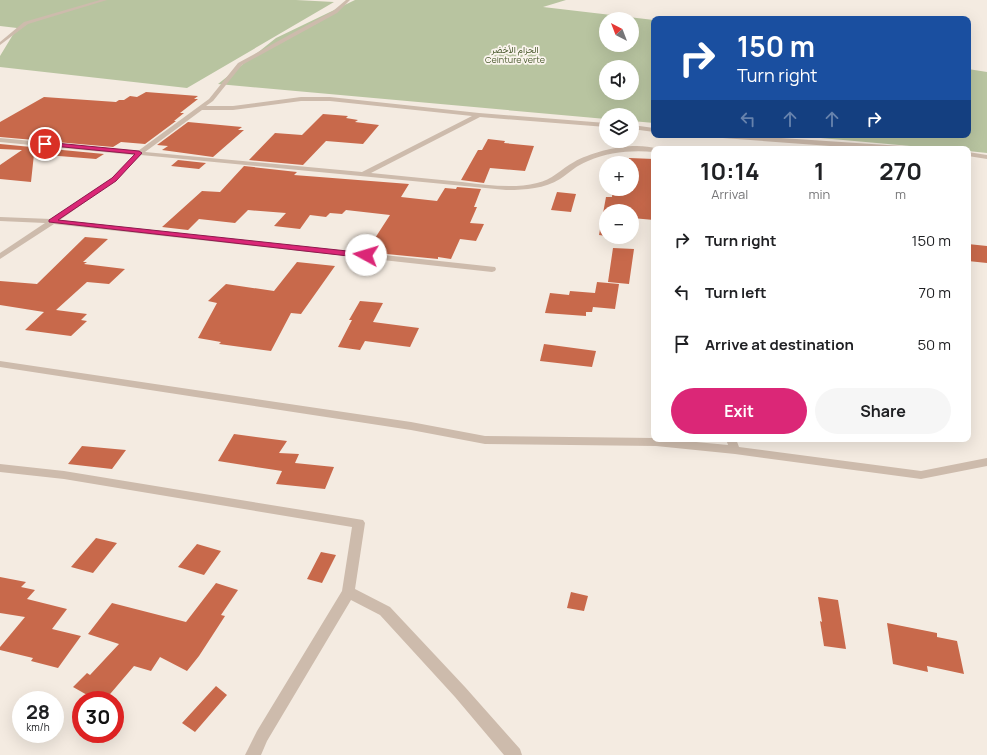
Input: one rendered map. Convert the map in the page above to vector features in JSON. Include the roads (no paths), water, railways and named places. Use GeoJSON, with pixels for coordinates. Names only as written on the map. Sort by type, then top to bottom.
{"type":"FeatureCollection","features":[{"type":"Feature","properties":{"kind":"street"},"geometry":{"type":"LineString","coordinates":[[0,44],[26,23],[105,0]]}},
{"type":"Feature","properties":{"kind":"street"},"geometry":{"type":"LineString","coordinates":[[0,257],[114,179],[139,153],[210,100],[240,64],[335,12],[348,0]]}},
{"type":"Feature","properties":{"kind":"street"},"geometry":{"type":"LineString","coordinates":[[200,108],[233,108],[301,99],[330,99],[599,124]]}},
{"type":"Feature","properties":{"kind":"street"},"geometry":{"type":"LineString","coordinates":[[363,174],[479,114]]}},
{"type":"Feature","properties":{"kind":"street"},"geometry":{"type":"LineString","coordinates":[[639,128],[651,130]]}},
{"type":"Feature","properties":{"kind":"street"},"geometry":{"type":"LineString","coordinates":[[750,138],[858,146]]}},
{"type":"Feature","properties":{"kind":"street"},"geometry":{"type":"LineString","coordinates":[[0,140],[500,188],[522,188],[550,181],[563,174],[577,163],[597,155],[624,150],[651,150]]}},
{"type":"Feature","properties":{"kind":"street"},"geometry":{"type":"LineString","coordinates":[[971,154],[987,157]]}},
{"type":"Feature","properties":{"kind":"street"},"geometry":{"type":"LineString","coordinates":[[0,219],[51,221],[492,269]]}},
{"type":"Feature","properties":{"kind":"street"},"geometry":{"type":"LineString","coordinates":[[0,364],[411,426],[485,440],[656,442],[735,450],[921,475],[987,462]]}},
{"type":"Feature","properties":{"kind":"street"},"geometry":{"type":"LineString","coordinates":[[733,442],[735,450]]}},
{"type":"Feature","properties":{"kind":"street"},"geometry":{"type":"LineString","coordinates":[[0,468],[64,475],[359,523],[348,592],[262,736],[253,755]]}},
{"type":"Feature","properties":{"kind":"street"},"geometry":{"type":"LineString","coordinates":[[348,592],[385,611],[460,692],[514,755]]}},
{"type":"Feature","properties":{"kind":"park label","name":"الحزام الأخضر Ceinture verte"},"geometry":{"type":"Point","coordinates":[515,56]}}]}
